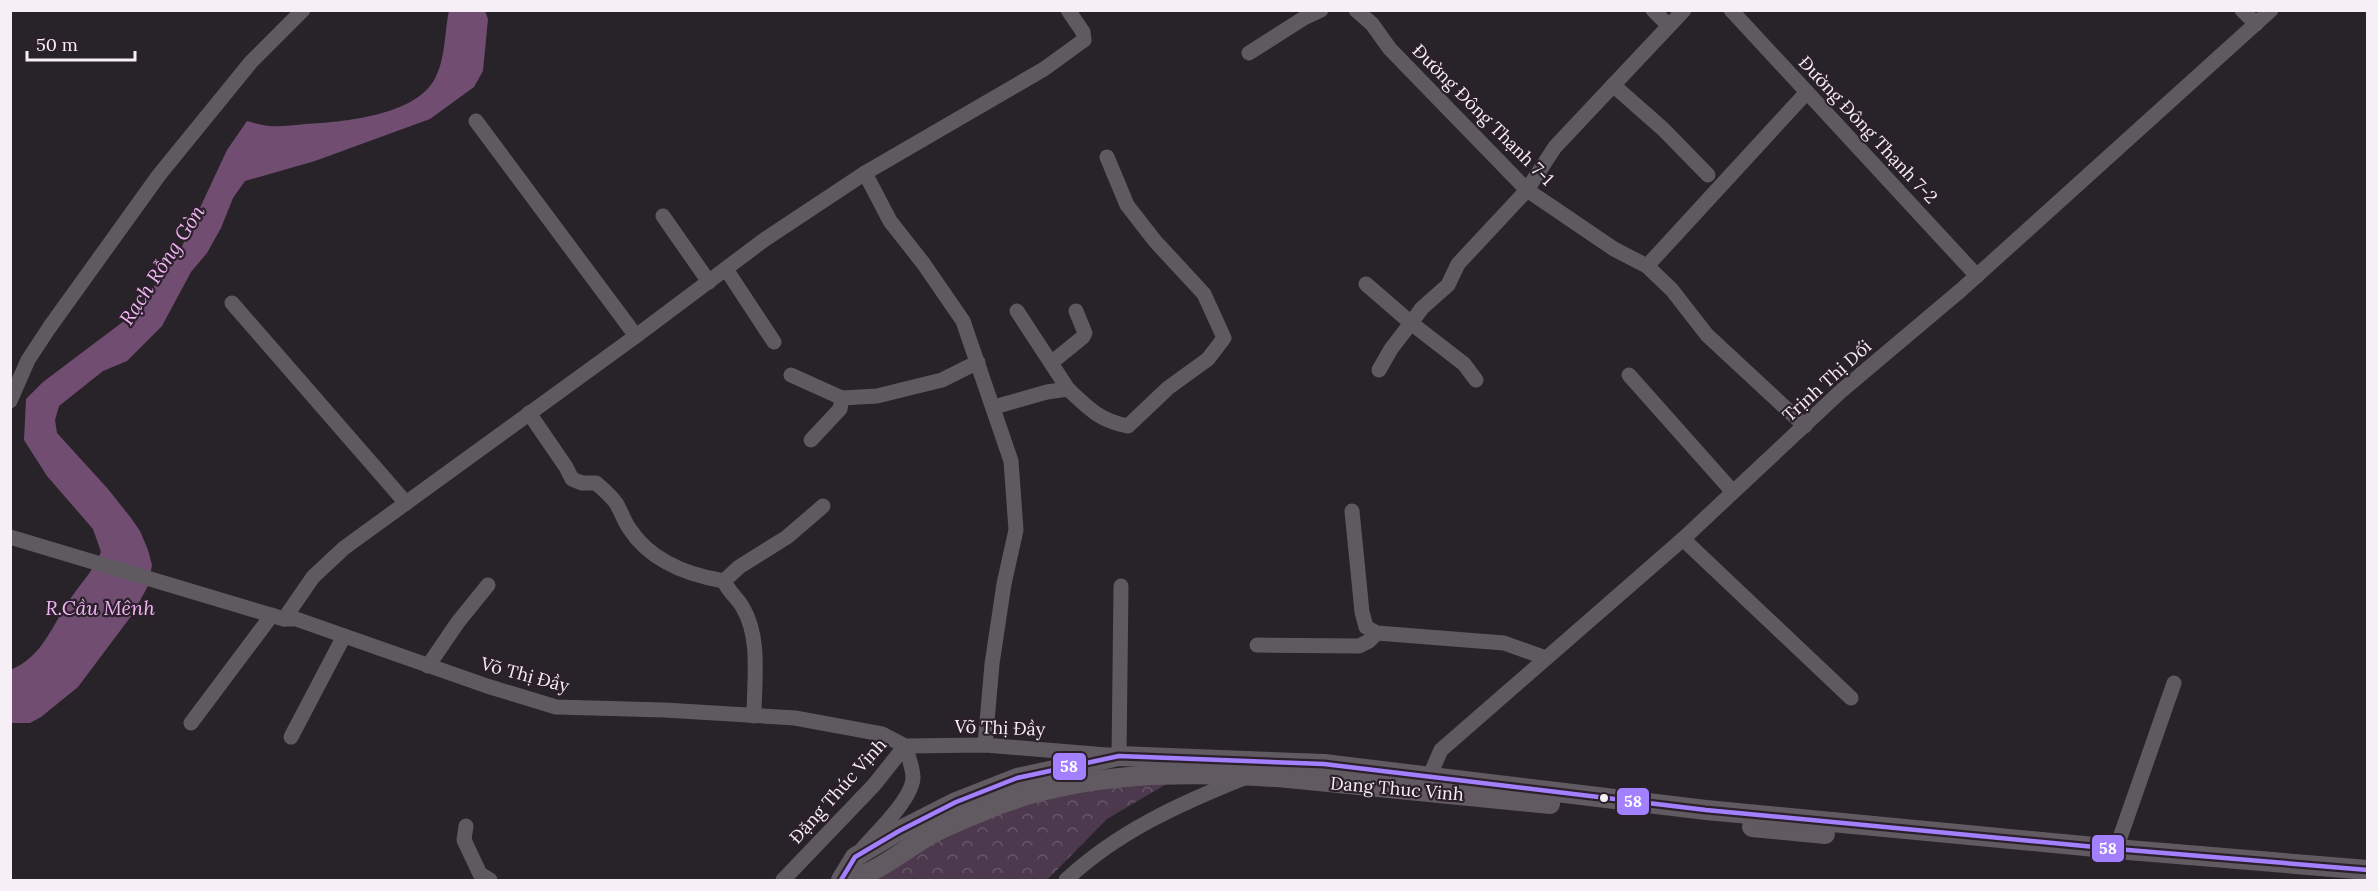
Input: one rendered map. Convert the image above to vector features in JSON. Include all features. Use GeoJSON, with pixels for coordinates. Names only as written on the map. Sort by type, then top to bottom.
{"type":"FeatureCollection","features":[{"type":"Feature","properties":{"kind":"main road","name":"Dang Thuc Vinh"},"geometry":{"type":"LineString","coordinates":[[841,880],[855,857],[956,802],[1040,772],[1119,756],[1324,764],[1427,783],[1787,831],[1986,846],[2361,880]]}},
{"type":"Feature","properties":{"kind":"main road","name":"Dang Thuc Vinh"},"geometry":{"type":"LineString","coordinates":[[848,880],[869,874],[935,832],[987,809],[1059,787],[1148,775],[1250,775],[1427,783],[2116,849],[2367,870]]}},
{"type":"Feature","properties":{"kind":"street"},"geometry":{"type":"LineString","coordinates":[[10,401],[28,360],[49,328],[159,175],[251,62],[303,10]]}},
{"type":"Feature","properties":{"kind":"street"},"geometry":{"type":"LineString","coordinates":[[191,723],[278,617],[313,577],[344,548],[764,240],[865,173],[1044,69],[1084,40],[1083,32],[1068,10]]}},
{"type":"Feature","properties":{"kind":"street"},"geometry":{"type":"LineString","coordinates":[[1249,53],[1304,18],[1321,10]]}},
{"type":"Feature","properties":{"kind":"street","name":"Đường Đông Thạnh 7-1"},"geometry":{"type":"LineString","coordinates":[[1356,10],[1372,24],[1390,49],[1527,190],[1614,249],[1647,266],[1672,290],[1707,334],[1805,426]]}},
{"type":"Feature","properties":{"kind":"street"},"geometry":{"type":"LineString","coordinates":[[1653,10],[1669,26]]}},
{"type":"Feature","properties":{"kind":"street"},"geometry":{"type":"LineString","coordinates":[[1379,370],[1391,349],[1422,308],[1448,285],[1458,264],[1527,190],[1555,147],[1684,10]]}},
{"type":"Feature","properties":{"kind":"street","name":"Đường Đông Thạnh 7-2"},"geometry":{"type":"LineString","coordinates":[[1731,10],[1977,276]]}},
{"type":"Feature","properties":{"kind":"street"},"geometry":{"type":"LineString","coordinates":[[2242,10],[2256,24]]}},
{"type":"Feature","properties":{"kind":"street","name":"Trịnh Thị Dối"},"geometry":{"type":"LineString","coordinates":[[1427,783],[1441,750],[1683,539],[1840,392],[1977,276],[2271,10]]}},
{"type":"Feature","properties":{"kind":"street"},"geometry":{"type":"LineString","coordinates":[[1613,85],[1663,129],[1707,175]]}},
{"type":"Feature","properties":{"kind":"street"},"geometry":{"type":"LineString","coordinates":[[1647,266],[1807,92]]}},
{"type":"Feature","properties":{"kind":"street"},"geometry":{"type":"LineString","coordinates":[[476,121],[636,336]]}},
{"type":"Feature","properties":{"kind":"street"},"geometry":{"type":"LineString","coordinates":[[1017,311],[1068,389],[1092,411],[1110,423],[1128,426],[1168,388],[1208,359],[1224,338],[1204,294],[1155,241],[1127,205],[1107,157]]}},
{"type":"Feature","properties":{"kind":"street"},"geometry":{"type":"LineString","coordinates":[[865,173],[890,221],[923,263],[963,321],[1011,461],[1016,530],[1004,584],[992,664],[986,745]]}},
{"type":"Feature","properties":{"kind":"street"},"geometry":{"type":"LineString","coordinates":[[663,216],[709,282]]}},
{"type":"Feature","properties":{"kind":"street"},"geometry":{"type":"LineString","coordinates":[[726,269],[774,342]]}},
{"type":"Feature","properties":{"kind":"street"},"geometry":{"type":"LineString","coordinates":[[1366,284],[1464,364],[1476,380]]}},
{"type":"Feature","properties":{"kind":"street"},"geometry":{"type":"LineString","coordinates":[[232,303],[406,503]]}},
{"type":"Feature","properties":{"kind":"street"},"geometry":{"type":"LineString","coordinates":[[1051,363],[1083,337],[1083,328],[1076,311]]}},
{"type":"Feature","properties":{"kind":"street"},"geometry":{"type":"LineString","coordinates":[[791,375],[842,398],[877,396],[942,380],[978,362]]}},
{"type":"Feature","properties":{"kind":"street"},"geometry":{"type":"LineString","coordinates":[[1629,375],[1733,492]]}},
{"type":"Feature","properties":{"kind":"street"},"geometry":{"type":"LineString","coordinates":[[994,407],[1047,392],[1068,389]]}},
{"type":"Feature","properties":{"kind":"street"},"geometry":{"type":"LineString","coordinates":[[811,440],[840,409],[842,398]]}},
{"type":"Feature","properties":{"kind":"street"},"geometry":{"type":"LineString","coordinates":[[529,413],[572,479],[582,483],[596,483],[616,503],[629,530],[648,549],[674,568],[704,578],[724,581]]}},
{"type":"Feature","properties":{"kind":"street"},"geometry":{"type":"LineString","coordinates":[[724,581],[739,567],[787,537],[823,506]]}},
{"type":"Feature","properties":{"kind":"street"},"geometry":{"type":"LineString","coordinates":[[1352,511],[1362,612],[1366,627],[1377,633],[1504,643],[1546,658]]}},
{"type":"Feature","properties":{"kind":"street","name":"Võ Thị Đầy"},"geometry":{"type":"LineString","coordinates":[[10,537],[278,617],[296,619],[428,666],[556,707],[795,718],[882,734],[905,746],[986,745],[1119,756]]}},
{"type":"Feature","properties":{"kind":"street"},"geometry":{"type":"LineString","coordinates":[[1683,539],[1851,698]]}},
{"type":"Feature","properties":{"kind":"street"},"geometry":{"type":"LineString","coordinates":[[724,581],[728,590],[743,607],[752,629],[754,716]]}},
{"type":"Feature","properties":{"kind":"street"},"geometry":{"type":"LineString","coordinates":[[428,666],[458,622],[488,585]]}},
{"type":"Feature","properties":{"kind":"street"},"geometry":{"type":"LineString","coordinates":[[1119,756],[1121,586]]}},
{"type":"Feature","properties":{"kind":"street"},"geometry":{"type":"LineString","coordinates":[[1257,645],[1359,646],[1369,641],[1377,633]]}},
{"type":"Feature","properties":{"kind":"street"},"geometry":{"type":"LineString","coordinates":[[291,737],[344,636]]}},
{"type":"Feature","properties":{"kind":"street"},"geometry":{"type":"LineString","coordinates":[[2116,849],[2174,683]]}},
{"type":"Feature","properties":{"kind":"street","name":"Đặng Thúc Vịnh"},"geometry":{"type":"LineString","coordinates":[[855,857],[903,801],[911,787],[911,764],[905,746]]}},
{"type":"Feature","properties":{"kind":"street","name":"Đặng Thúc Vịnh"},"geometry":{"type":"LineString","coordinates":[[783,880],[874,784],[905,746]]}},
{"type":"Feature","properties":{"kind":"street"},"geometry":{"type":"LineString","coordinates":[[1066,880],[1083,864],[1116,840],[1166,810],[1250,775]]}},
{"type":"Feature","properties":{"kind":"street"},"geometry":{"type":"LineString","coordinates":[[466,826],[464,840],[480,874],[490,880]]}},
{"type":"Feature","properties":{"kind":"green space"},"geometry":{"type":"Polygon","coordinates":[[[1170,782],[1107,819],[1047,880],[867,880],[933,838],[1008,804],[1086,786],[1170,782]]]}},
{"type":"Feature","properties":{"kind":"water","name":"R.Cầu Mênh"},"geometry":{"type":"Polygon","coordinates":[[[449,11],[485,11],[488,19],[483,71],[474,87],[430,119],[315,161],[245,181],[233,198],[221,228],[207,253],[191,272],[162,326],[127,361],[103,371],[59,406],[55,420],[57,433],[131,518],[140,531],[152,565],[148,586],[132,615],[78,687],[30,723],[11,723],[10,670],[22,664],[40,648],[101,552],[93,529],[47,476],[24,440],[26,399],[43,382],[128,318],[155,285],[177,257],[227,150],[247,121],[264,125],[288,126],[356,119],[393,110],[409,103],[423,93],[437,74],[449,11]]]}},
{"type":"Feature","properties":{"kind":"transit line","name":"58"},"geometry":{"type":"LineString","coordinates":[[841,880],[855,857],[956,802],[1017,778],[1119,756],[1324,764],[1706,810],[2116,849],[2368,870]]}},
{"type":"Feature","properties":{"kind":"water label","name":"Rạch Rỗng Gòn"},"geometry":{"type":"Point","coordinates":[162,265]}}]}
